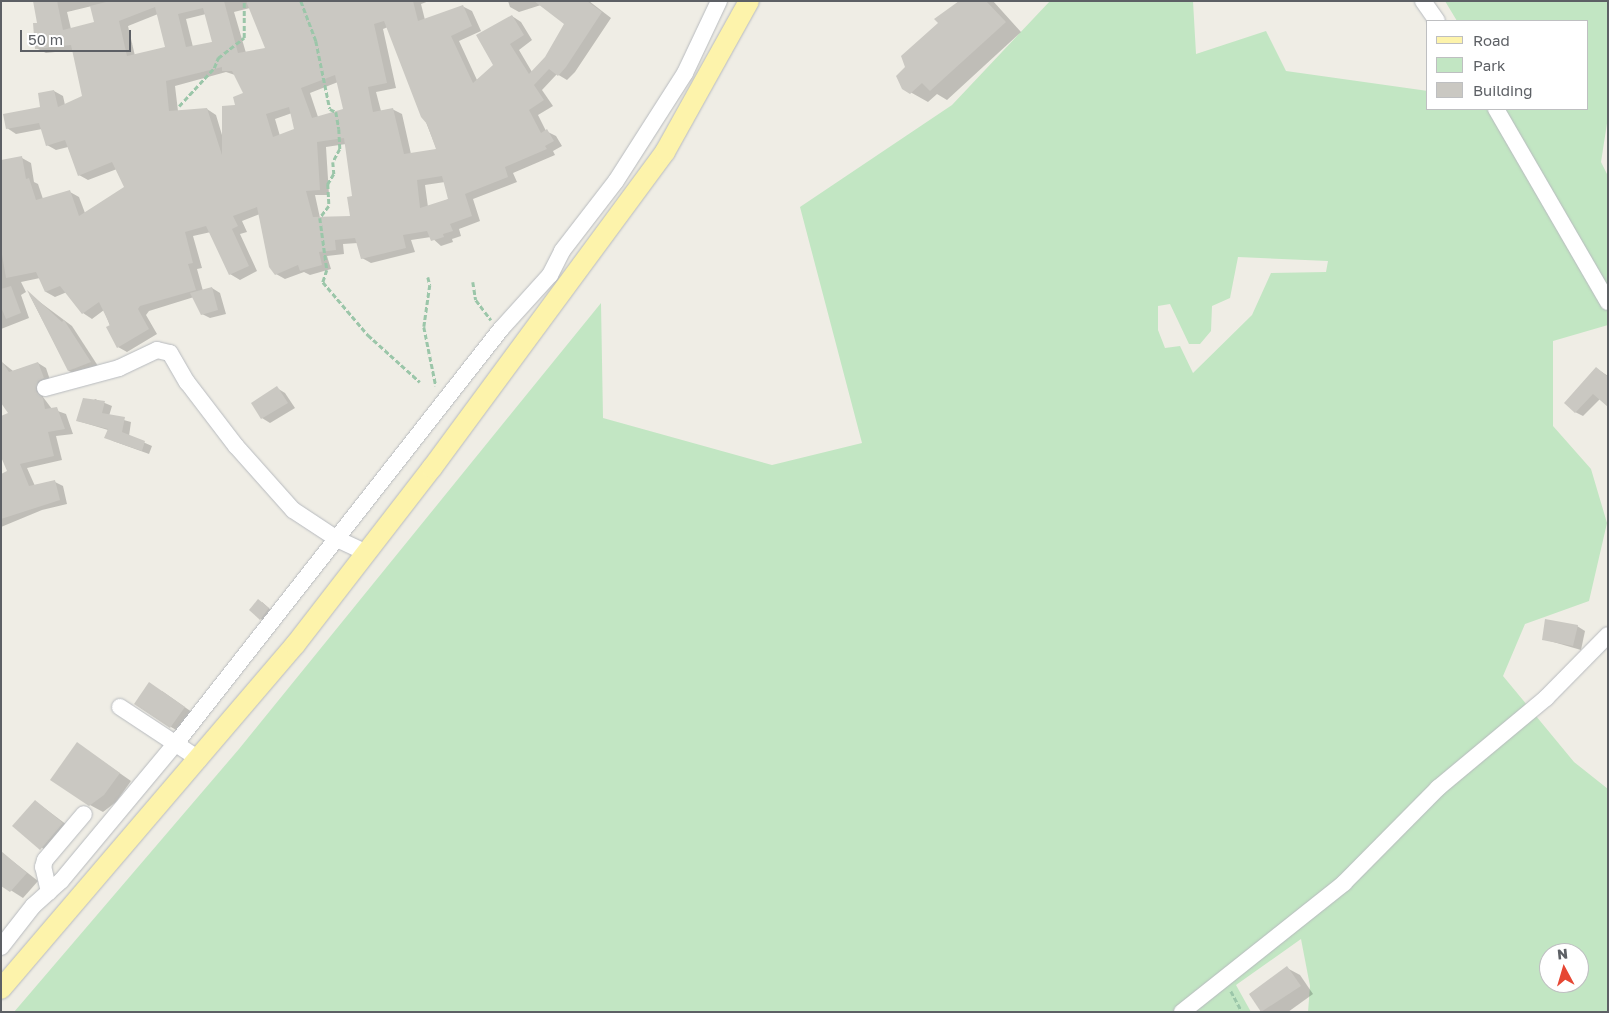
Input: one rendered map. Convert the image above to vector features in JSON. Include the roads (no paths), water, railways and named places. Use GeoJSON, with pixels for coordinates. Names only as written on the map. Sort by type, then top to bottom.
{"type":"FeatureCollection","features":[{"type":"Feature","properties":{"kind":"main road"},"geometry":{"type":"LineString","coordinates":[[1,989],[199,759],[367,553],[664,152],[749,1]]}},
{"type":"Feature","properties":{"kind":"street"},"geometry":{"type":"LineString","coordinates":[[1,947],[34,906],[49,892],[177,742],[499,331],[550,275],[562,251],[616,181],[685,73],[719,1]]}},
{"type":"Feature","properties":{"kind":"street"},"geometry":{"type":"LineString","coordinates":[[1423,1],[1436,20]]}},
{"type":"Feature","properties":{"kind":"street"},"geometry":{"type":"LineString","coordinates":[[1497,110],[1608,302]]}},
{"type":"Feature","properties":{"kind":"street"},"geometry":{"type":"LineString","coordinates":[[45,388],[66,385],[119,368],[157,350],[170,353],[203,404],[286,503],[337,539],[367,553]]}},
{"type":"Feature","properties":{"kind":"street"},"geometry":{"type":"LineString","coordinates":[[1182,1012],[1344,883],[1438,788],[1546,698],[1608,635]]}},
{"type":"Feature","properties":{"kind":"street"},"geometry":{"type":"LineString","coordinates":[[120,707],[177,742],[199,759]]}},
{"type":"Feature","properties":{"kind":"street"},"geometry":{"type":"LineString","coordinates":[[49,892],[43,867],[45,860],[84,814]]}}]}
